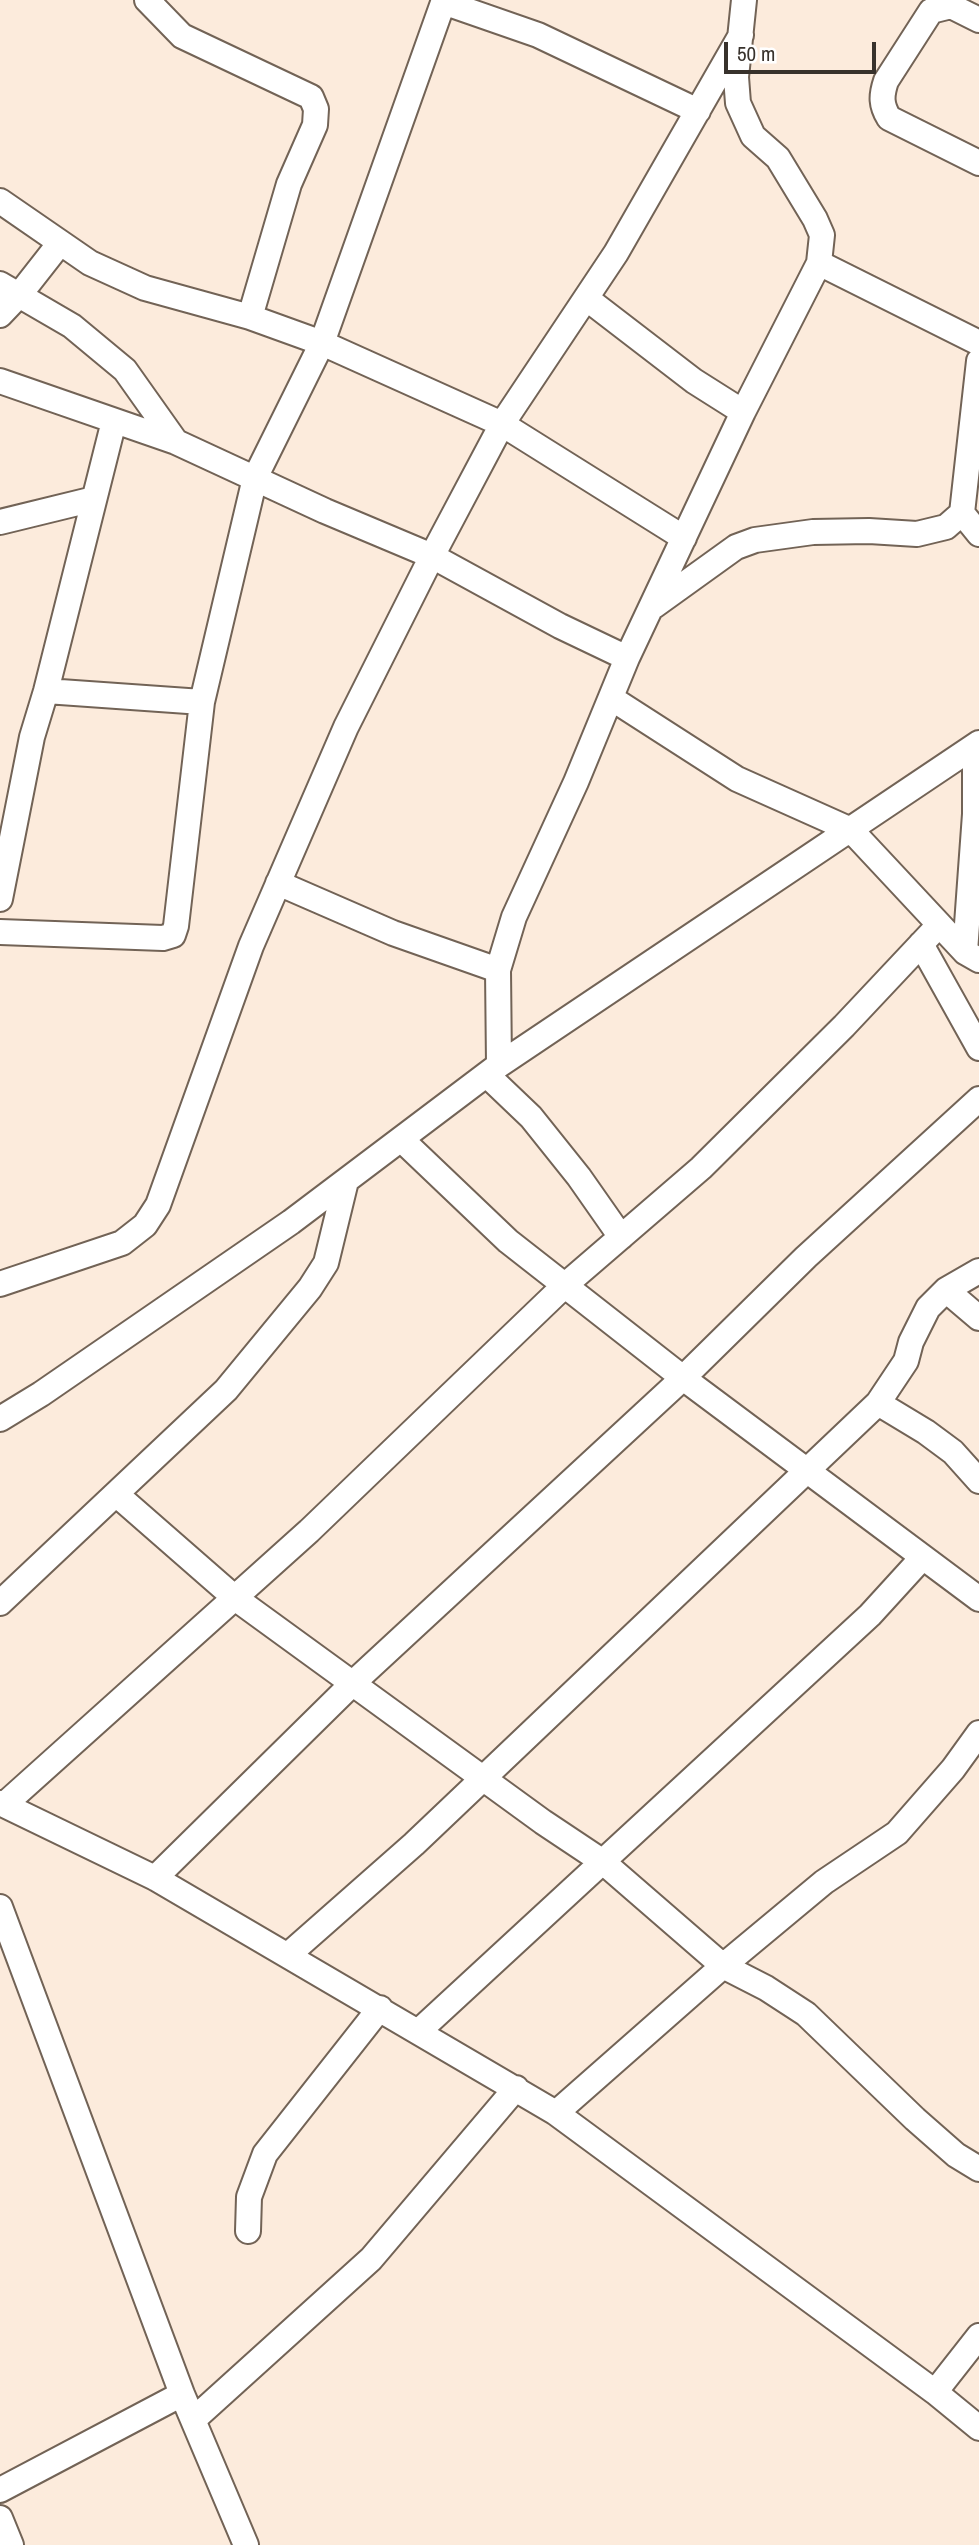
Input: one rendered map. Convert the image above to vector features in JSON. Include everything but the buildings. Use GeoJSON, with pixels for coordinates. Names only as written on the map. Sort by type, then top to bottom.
{"type":"FeatureCollection","features":[{"type":"Feature","properties":{"kind":"street"},"geometry":{"type":"LineString","coordinates":[[147,0],[182,36],[311,97],[316,109],[316,125],[289,184],[250,317]]}},
{"type":"Feature","properties":{"kind":"street"},"geometry":{"type":"LineString","coordinates":[[621,1237],[579,1177],[493,1070],[498,971],[514,917],[576,782],[627,658],[743,412],[819,263],[821,235],[815,219],[778,158],[753,136],[738,103],[736,77],[744,0]]}},
{"type":"Feature","properties":{"kind":"street"},"geometry":{"type":"LineString","coordinates":[[0,932],[163,938],[173,935],[202,702],[255,478],[321,343],[444,1],[538,35],[698,111]]}},
{"type":"Feature","properties":{"kind":"street"},"geometry":{"type":"LineString","coordinates":[[979,20],[951,6],[931,11],[886,81],[882,107],[889,118],[979,163]]}},
{"type":"Feature","properties":{"kind":"street"},"geometry":{"type":"LineString","coordinates":[[0,1284],[122,1243],[145,1225],[158,1205],[251,946],[346,727],[502,424],[615,253],[741,35]]}},
{"type":"Feature","properties":{"kind":"street"},"geometry":{"type":"LineString","coordinates":[[0,201],[90,263],[145,288],[250,317],[321,343],[502,424],[684,538]]}},
{"type":"Feature","properties":{"kind":"street"},"geometry":{"type":"LineString","coordinates":[[0,314],[10,289],[60,243]]}},
{"type":"Feature","properties":{"kind":"street"},"geometry":{"type":"LineString","coordinates":[[819,263],[979,344]]}},
{"type":"Feature","properties":{"kind":"street"},"geometry":{"type":"LineString","coordinates":[[10,289],[72,326],[125,370],[176,442]]}},
{"type":"Feature","properties":{"kind":"street"},"geometry":{"type":"LineString","coordinates":[[586,298],[695,381],[743,412]]}},
{"type":"Feature","properties":{"kind":"street"},"geometry":{"type":"LineString","coordinates":[[651,609],[726,554],[755,540],[813,532],[917,534],[946,527],[962,513],[979,361]]}},
{"type":"Feature","properties":{"kind":"street"},"geometry":{"type":"LineString","coordinates":[[0,381],[176,442],[432,556],[560,626],[627,658]]}},
{"type":"Feature","properties":{"kind":"street"},"geometry":{"type":"LineString","coordinates":[[0,899],[32,737],[114,421]]}},
{"type":"Feature","properties":{"kind":"street"},"geometry":{"type":"LineString","coordinates":[[0,522],[94,499]]}},
{"type":"Feature","properties":{"kind":"street"},"geometry":{"type":"LineString","coordinates":[[962,513],[979,534]]}},
{"type":"Feature","properties":{"kind":"street"},"geometry":{"type":"LineString","coordinates":[[46,691],[202,702]]}},
{"type":"Feature","properties":{"kind":"street"},"geometry":{"type":"LineString","coordinates":[[611,698],[737,779],[851,830],[939,925],[972,956]]}},
{"type":"Feature","properties":{"kind":"street"},"geometry":{"type":"LineString","coordinates":[[0,1419],[41,1394],[291,1222],[493,1070],[977,744]]}},
{"type":"Feature","properties":{"kind":"street"},"geometry":{"type":"LineString","coordinates":[[972,956],[977,744]]}},
{"type":"Feature","properties":{"kind":"street"},"geometry":{"type":"LineString","coordinates":[[278,883],[393,933],[498,971]]}},
{"type":"Feature","properties":{"kind":"street"},"geometry":{"type":"LineString","coordinates":[[939,925],[844,1026],[701,1168],[564,1286],[235,1598],[2,1803],[155,1878],[556,2113],[935,2392],[979,2428]]}},
{"type":"Feature","properties":{"kind":"street"},"geometry":{"type":"LineString","coordinates":[[921,944],[979,1048]]}},
{"type":"Feature","properties":{"kind":"street"},"geometry":{"type":"LineString","coordinates":[[155,1878],[353,1683],[683,1378],[806,1257],[979,1099]]}},
{"type":"Feature","properties":{"kind":"street"},"geometry":{"type":"LineString","coordinates":[[402,1140],[508,1241],[564,1286],[979,1600]]}},
{"type":"Feature","properties":{"kind":"street"},"geometry":{"type":"LineString","coordinates":[[0,1603],[226,1390],[310,1288],[326,1263],[346,1181]]}},
{"type":"Feature","properties":{"kind":"street"},"geometry":{"type":"LineString","coordinates":[[288,1955],[414,1844],[878,1404],[906,1361],[911,1342],[928,1308],[946,1290],[979,1271]]}},
{"type":"Feature","properties":{"kind":"street"},"geometry":{"type":"LineString","coordinates":[[946,1290],[979,1318]]}},
{"type":"Feature","properties":{"kind":"street"},"geometry":{"type":"LineString","coordinates":[[878,1404],[926,1432],[953,1452],[979,1481]]}},
{"type":"Feature","properties":{"kind":"street"},"geometry":{"type":"LineString","coordinates":[[116,1494],[235,1598],[603,1862],[723,1966],[766,1988],[806,2014],[915,2119],[956,2155],[979,2169]]}},
{"type":"Feature","properties":{"kind":"street"},"geometry":{"type":"LineString","coordinates":[[419,2031],[870,1615],[922,1558]]}},
{"type":"Feature","properties":{"kind":"street"},"geometry":{"type":"LineString","coordinates":[[556,2113],[723,1966],[824,1882],[897,1833],[953,1769],[979,1733]]}},
{"type":"Feature","properties":{"kind":"street"},"geometry":{"type":"LineString","coordinates":[[0,1907],[182,2395],[246,2545]]}},
{"type":"Feature","properties":{"kind":"street"},"geometry":{"type":"LineString","coordinates":[[248,2231],[249,2197],[265,2154],[380,2008]]}},
{"type":"Feature","properties":{"kind":"street"},"geometry":{"type":"LineString","coordinates":[[192,2420],[371,2259],[516,2088]]}},
{"type":"Feature","properties":{"kind":"street"},"geometry":{"type":"LineString","coordinates":[[935,2392],[979,2336]]}},
{"type":"Feature","properties":{"kind":"street"},"geometry":{"type":"LineString","coordinates":[[0,2490],[182,2395]]}},
{"type":"Feature","properties":{"kind":"street"},"geometry":{"type":"LineString","coordinates":[[0,2518],[11,2545]]}}]}
